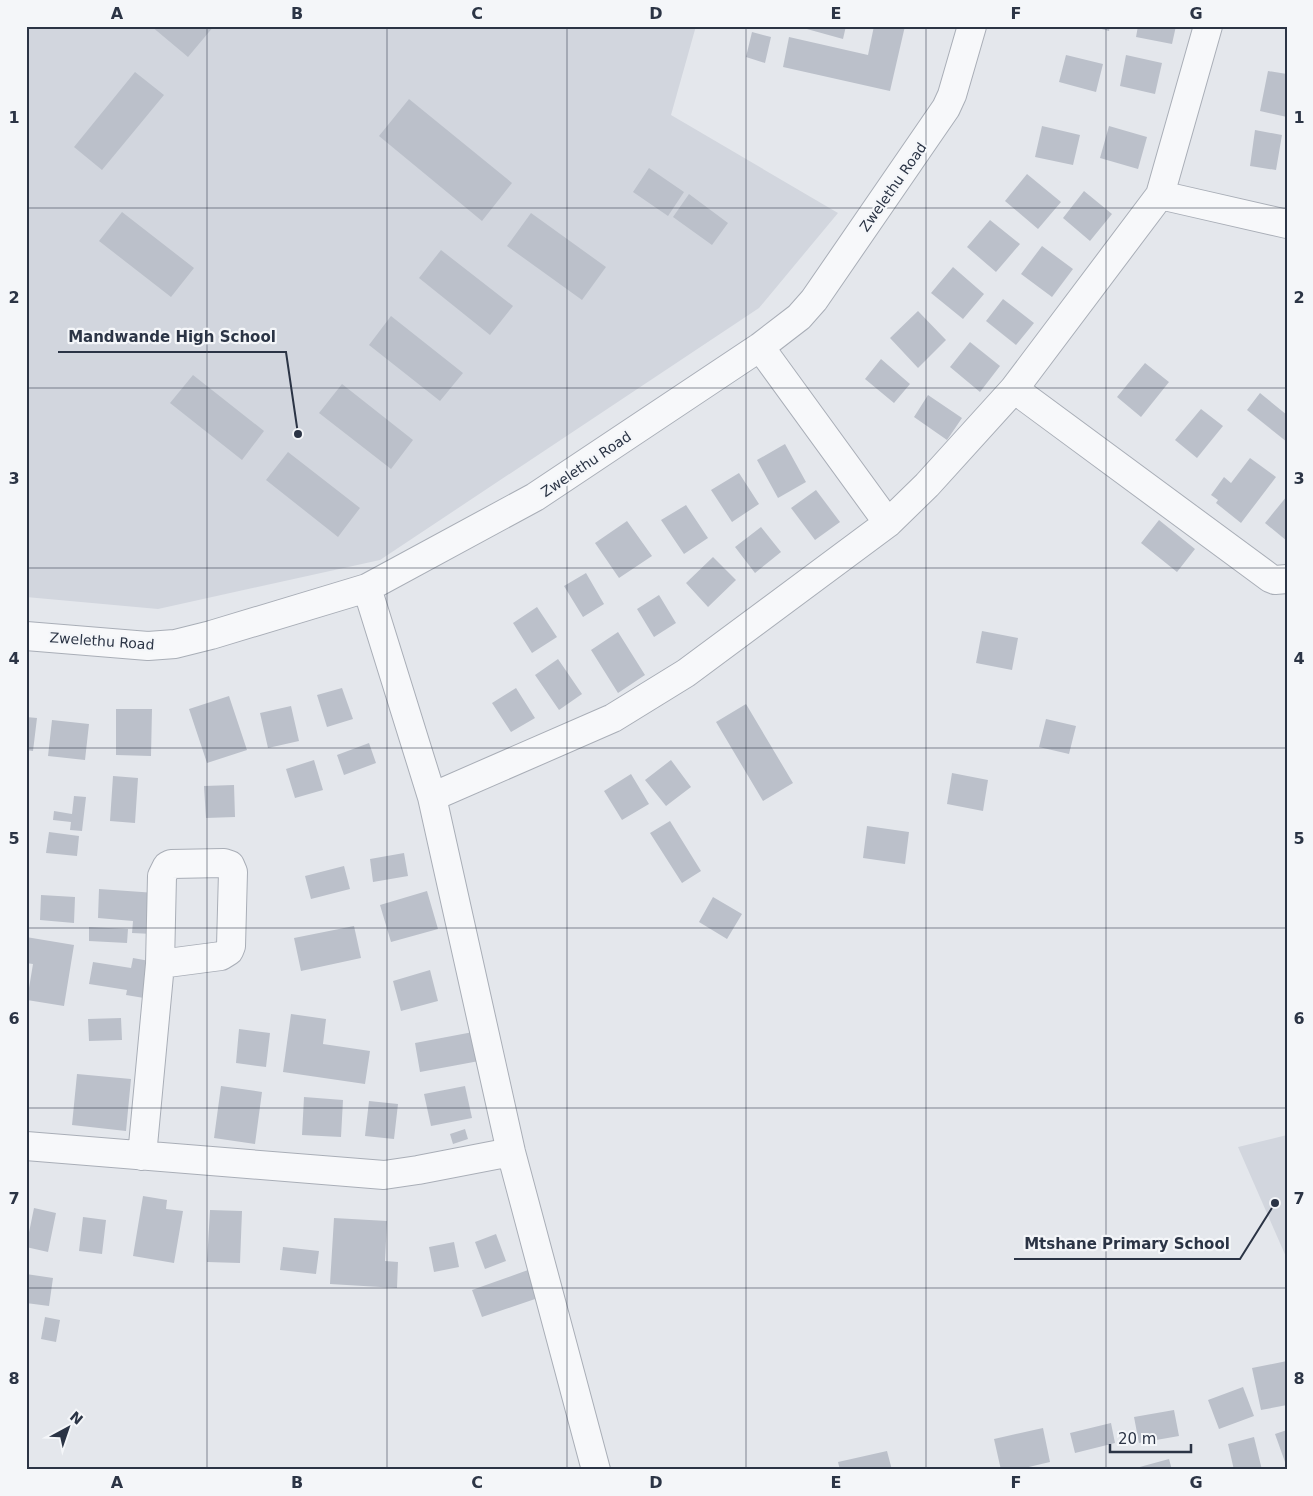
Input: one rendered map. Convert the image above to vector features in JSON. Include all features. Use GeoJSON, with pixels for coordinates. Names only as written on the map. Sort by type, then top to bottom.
{"type":"FeatureCollection","features":[{"type":"Feature","properties":{"kind":"street","name":"Zwelethu Road"},"geometry":{"type":"LineString","coordinates":[[26,636],[148,646],[175,644],[211,635],[367,588],[536,498],[760,347],[799,317],[814,300],[936,124],[952,95],[972,26]]}},
{"type":"Feature","properties":{"kind":"street"},"geometry":{"type":"LineString","coordinates":[[432,797],[621,713],[686,673],[888,523],[927,485],[1014,389],[1160,195],[1208,26]]}},
{"type":"Feature","properties":{"kind":"street"},"geometry":{"type":"LineString","coordinates":[[1160,195],[1287,224]]}},
{"type":"Feature","properties":{"kind":"street"},"geometry":{"type":"LineString","coordinates":[[760,347],[888,523]]}},
{"type":"Feature","properties":{"kind":"street"},"geometry":{"type":"LineString","coordinates":[[1014,389],[1270,578],[1276,580],[1287,579]]}},
{"type":"Feature","properties":{"kind":"street"},"geometry":{"type":"LineString","coordinates":[[367,588],[432,797],[511,1152],[596,1470]]}},
{"type":"Feature","properties":{"kind":"street"},"geometry":{"type":"LineString","coordinates":[[142,1156],[160,964]]}},
{"type":"Feature","properties":{"kind":"street"},"geometry":{"type":"LineString","coordinates":[[26,1146],[384,1175],[511,1152]]}},
{"type":"Feature","properties":{"kind":"shaded area"},"geometry":{"type":"Polygon","coordinates":[[[26,26],[696,26],[671,115],[838,213],[759,308],[380,560],[158,609],[26,597],[26,26]]]}},
{"type":"Feature","properties":{"kind":"shaded area"},"geometry":{"type":"Polygon","coordinates":[[[1287,1135],[1287,1259],[1238,1147],[1287,1135]]]}},
{"type":"Feature","properties":{"kind":"building"},"geometry":{"type":"Polygon","coordinates":[[[151,26],[214,26],[188,57],[151,26]]]}},
{"type":"Feature","properties":{"kind":"building"},"geometry":{"type":"Polygon","coordinates":[[[796,26],[846,26],[843,39],[796,26]]]}},
{"type":"Feature","properties":{"kind":"building"},"geometry":{"type":"Polygon","coordinates":[[[874,26],[905,26],[890,91],[783,67],[789,37],[868,55],[874,26]]]}},
{"type":"Feature","properties":{"kind":"building"},"geometry":{"type":"Polygon","coordinates":[[[1091,26],[1110,26],[1109,31],[1091,26]]]}},
{"type":"Feature","properties":{"kind":"building"},"geometry":{"type":"Polygon","coordinates":[[[1138,26],[1176,26],[1172,44],[1136,37],[1138,26]]]}},
{"type":"Feature","properties":{"kind":"building"},"geometry":{"type":"Polygon","coordinates":[[[752,32],[771,37],[765,63],[746,57],[752,32]]]}},
{"type":"Feature","properties":{"kind":"building"},"geometry":{"type":"Polygon","coordinates":[[[1066,55],[1103,64],[1096,92],[1059,82],[1066,55]]]}},
{"type":"Feature","properties":{"kind":"building"},"geometry":{"type":"Polygon","coordinates":[[[1126,55],[1162,63],[1155,94],[1120,86],[1126,55]]]}},
{"type":"Feature","properties":{"kind":"building"},"geometry":{"type":"Polygon","coordinates":[[[1268,71],[1287,74],[1287,117],[1260,111],[1268,71]]]}},
{"type":"Feature","properties":{"kind":"building"},"geometry":{"type":"Polygon","coordinates":[[[135,72],[164,95],[102,170],[74,147],[135,72]]]}},
{"type":"Feature","properties":{"kind":"building"},"geometry":{"type":"Polygon","coordinates":[[[409,99],[512,183],[482,221],[379,136],[409,99]]]}},
{"type":"Feature","properties":{"kind":"building"},"geometry":{"type":"Polygon","coordinates":[[[1042,126],[1080,135],[1073,165],[1035,157],[1042,126]]]}},
{"type":"Feature","properties":{"kind":"building"},"geometry":{"type":"Polygon","coordinates":[[[1109,126],[1147,137],[1138,169],[1100,158],[1109,126]]]}},
{"type":"Feature","properties":{"kind":"building"},"geometry":{"type":"Polygon","coordinates":[[[1255,130],[1282,135],[1276,170],[1250,166],[1255,130]]]}},
{"type":"Feature","properties":{"kind":"building"},"geometry":{"type":"Polygon","coordinates":[[[649,168],[684,192],[668,216],[633,192],[649,168]]]}},
{"type":"Feature","properties":{"kind":"building"},"geometry":{"type":"Polygon","coordinates":[[[1027,174],[1061,202],[1038,229],[1005,201],[1027,174]]]}},
{"type":"Feature","properties":{"kind":"building"},"geometry":{"type":"Polygon","coordinates":[[[1084,191],[1112,214],[1090,241],[1063,218],[1084,191]]]}},
{"type":"Feature","properties":{"kind":"building"},"geometry":{"type":"Polygon","coordinates":[[[689,194],[728,223],[712,245],[673,217],[689,194]]]}},
{"type":"Feature","properties":{"kind":"building"},"geometry":{"type":"Polygon","coordinates":[[[122,212],[194,268],[171,297],[99,241],[122,212]]]}},
{"type":"Feature","properties":{"kind":"building"},"geometry":{"type":"Polygon","coordinates":[[[531,213],[606,267],[582,300],[507,246],[531,213]]]}},
{"type":"Feature","properties":{"kind":"building"},"geometry":{"type":"Polygon","coordinates":[[[990,220],[1020,244],[996,272],[967,247],[990,220]]]}},
{"type":"Feature","properties":{"kind":"building"},"geometry":{"type":"Polygon","coordinates":[[[1042,246],[1073,269],[1052,297],[1021,274],[1042,246]]]}},
{"type":"Feature","properties":{"kind":"building"},"geometry":{"type":"Polygon","coordinates":[[[441,250],[513,306],[490,335],[419,278],[441,250]]]}},
{"type":"Feature","properties":{"kind":"building"},"geometry":{"type":"Polygon","coordinates":[[[953,267],[984,294],[963,319],[931,293],[953,267]]]}},
{"type":"Feature","properties":{"kind":"building"},"geometry":{"type":"Polygon","coordinates":[[[1003,299],[1034,323],[1016,345],[986,321],[1003,299]]]}},
{"type":"Feature","properties":{"kind":"building"},"geometry":{"type":"Polygon","coordinates":[[[918,311],[946,340],[918,368],[890,338],[918,311]]]}},
{"type":"Feature","properties":{"kind":"building"},"geometry":{"type":"Polygon","coordinates":[[[391,316],[463,373],[440,401],[369,345],[391,316]]]}},
{"type":"Feature","properties":{"kind":"building"},"geometry":{"type":"Polygon","coordinates":[[[970,342],[1000,366],[980,392],[950,367],[970,342]]]}},
{"type":"Feature","properties":{"kind":"building"},"geometry":{"type":"Polygon","coordinates":[[[881,359],[910,384],[894,403],[865,379],[881,359]]]}},
{"type":"Feature","properties":{"kind":"building"},"geometry":{"type":"Polygon","coordinates":[[[1145,363],[1169,382],[1141,417],[1117,397],[1145,363]]]}},
{"type":"Feature","properties":{"kind":"building"},"geometry":{"type":"Polygon","coordinates":[[[193,375],[264,431],[242,460],[170,403],[193,375]]]}},
{"type":"Feature","properties":{"kind":"building"},"geometry":{"type":"Polygon","coordinates":[[[342,384],[413,440],[391,469],[319,413],[342,384]]]}},
{"type":"Feature","properties":{"kind":"building"},"geometry":{"type":"Polygon","coordinates":[[[1260,393],[1287,415],[1287,442],[1247,410],[1260,393]]]}},
{"type":"Feature","properties":{"kind":"building"},"geometry":{"type":"Polygon","coordinates":[[[928,395],[962,418],[947,440],[914,417],[928,395]]]}},
{"type":"Feature","properties":{"kind":"building"},"geometry":{"type":"Polygon","coordinates":[[[1201,409],[1223,426],[1197,458],[1175,440],[1201,409]]]}},
{"type":"Feature","properties":{"kind":"building"},"geometry":{"type":"Polygon","coordinates":[[[785,444],[806,482],[778,498],[757,460],[785,444]]]}},
{"type":"Feature","properties":{"kind":"building"},"geometry":{"type":"Polygon","coordinates":[[[288,452],[360,508],[338,537],[266,480],[288,452]]]}},
{"type":"Feature","properties":{"kind":"building"},"geometry":{"type":"Polygon","coordinates":[[[1250,458],[1276,477],[1241,523],[1216,503],[1218,500],[1211,495],[1224,477],[1231,483],[1250,458]]]}},
{"type":"Feature","properties":{"kind":"building"},"geometry":{"type":"Polygon","coordinates":[[[739,473],[759,504],[732,522],[711,490],[739,473]]]}},
{"type":"Feature","properties":{"kind":"building"},"geometry":{"type":"Polygon","coordinates":[[[816,490],[840,522],[815,540],[791,508],[816,490]]]}},
{"type":"Feature","properties":{"kind":"building"},"geometry":{"type":"Polygon","coordinates":[[[1287,496],[1287,541],[1265,523],[1287,496]]]}},
{"type":"Feature","properties":{"kind":"building"},"geometry":{"type":"Polygon","coordinates":[[[686,505],[708,538],[684,554],[661,520],[686,505]]]}},
{"type":"Feature","properties":{"kind":"building"},"geometry":{"type":"Polygon","coordinates":[[[1159,520],[1195,549],[1177,572],[1141,543],[1159,520]]]}},
{"type":"Feature","properties":{"kind":"building"},"geometry":{"type":"Polygon","coordinates":[[[627,521],[652,556],[619,578],[595,543],[627,521]]]}},
{"type":"Feature","properties":{"kind":"building"},"geometry":{"type":"Polygon","coordinates":[[[761,527],[781,552],[755,573],[735,547],[761,527]]]}},
{"type":"Feature","properties":{"kind":"building"},"geometry":{"type":"Polygon","coordinates":[[[713,557],[736,580],[708,607],[686,583],[713,557]]]}},
{"type":"Feature","properties":{"kind":"building"},"geometry":{"type":"Polygon","coordinates":[[[586,573],[604,604],[583,617],[564,586],[586,573]]]}},
{"type":"Feature","properties":{"kind":"building"},"geometry":{"type":"Polygon","coordinates":[[[659,595],[676,623],[654,637],[637,609],[659,595]]]}},
{"type":"Feature","properties":{"kind":"building"},"geometry":{"type":"Polygon","coordinates":[[[537,607],[557,637],[532,653],[513,623],[537,607]]]}},
{"type":"Feature","properties":{"kind":"building"},"geometry":{"type":"Polygon","coordinates":[[[982,631],[1018,638],[1012,670],[976,663],[982,631]]]}},
{"type":"Feature","properties":{"kind":"building"},"geometry":{"type":"Polygon","coordinates":[[[618,632],[645,675],[618,693],[591,650],[618,632]]]}},
{"type":"Feature","properties":{"kind":"building"},"geometry":{"type":"Polygon","coordinates":[[[558,659],[582,694],[559,710],[535,675],[558,659]]]}},
{"type":"Feature","properties":{"kind":"building"},"geometry":{"type":"Polygon","coordinates":[[[342,688],[353,719],[327,727],[317,695],[342,688]]]}},
{"type":"Feature","properties":{"kind":"building"},"geometry":{"type":"Polygon","coordinates":[[[516,688],[535,718],[511,732],[492,703],[516,688]]]}},
{"type":"Feature","properties":{"kind":"building"},"geometry":{"type":"Polygon","coordinates":[[[229,696],[247,750],[207,763],[189,709],[229,696]]]}},
{"type":"Feature","properties":{"kind":"building"},"geometry":{"type":"Polygon","coordinates":[[[746,704],[793,783],[763,801],[716,722],[746,704]]]}},
{"type":"Feature","properties":{"kind":"building"},"geometry":{"type":"Polygon","coordinates":[[[291,706],[299,741],[268,748],[260,713],[291,706]]]}},
{"type":"Feature","properties":{"kind":"building"},"geometry":{"type":"Polygon","coordinates":[[[116,709],[152,709],[151,756],[116,755],[116,709]]]}},
{"type":"Feature","properties":{"kind":"building"},"geometry":{"type":"Polygon","coordinates":[[[26,717],[37,718],[33,751],[26,750],[26,717]]]}},
{"type":"Feature","properties":{"kind":"building"},"geometry":{"type":"Polygon","coordinates":[[[1046,719],[1076,726],[1069,754],[1039,747],[1046,719]]]}},
{"type":"Feature","properties":{"kind":"building"},"geometry":{"type":"Polygon","coordinates":[[[52,720],[89,724],[85,760],[48,756],[52,720]]]}},
{"type":"Feature","properties":{"kind":"building"},"geometry":{"type":"Polygon","coordinates":[[[369,743],[376,763],[344,775],[337,755],[369,743]]]}},
{"type":"Feature","properties":{"kind":"building"},"geometry":{"type":"Polygon","coordinates":[[[314,760],[323,790],[295,798],[286,769],[314,760]]]}},
{"type":"Feature","properties":{"kind":"building"},"geometry":{"type":"Polygon","coordinates":[[[671,760],[691,787],[666,806],[645,780],[671,760]]]}},
{"type":"Feature","properties":{"kind":"building"},"geometry":{"type":"Polygon","coordinates":[[[952,773],[988,780],[983,811],[947,804],[952,773]]]}},
{"type":"Feature","properties":{"kind":"building"},"geometry":{"type":"Polygon","coordinates":[[[631,774],[649,804],[622,820],[604,791],[631,774]]]}},
{"type":"Feature","properties":{"kind":"building"},"geometry":{"type":"Polygon","coordinates":[[[113,776],[138,778],[135,823],[110,821],[113,776]]]}},
{"type":"Feature","properties":{"kind":"building"},"geometry":{"type":"Polygon","coordinates":[[[234,785],[235,817],[206,818],[204,786],[234,785]]]}},
{"type":"Feature","properties":{"kind":"building"},"geometry":{"type":"Polygon","coordinates":[[[74,796],[86,797],[82,831],[70,830],[71,822],[53,820],[54,811],[72,814],[74,796]]]}},
{"type":"Feature","properties":{"kind":"building"},"geometry":{"type":"Polygon","coordinates":[[[670,821],[701,871],[682,883],[650,833],[670,821]]]}},
{"type":"Feature","properties":{"kind":"building"},"geometry":{"type":"Polygon","coordinates":[[[867,826],[909,832],[905,864],[863,858],[867,826]]]}},
{"type":"Feature","properties":{"kind":"building"},"geometry":{"type":"Polygon","coordinates":[[[49,832],[79,836],[77,856],[46,853],[49,832]]]}},
{"type":"Feature","properties":{"kind":"building"},"geometry":{"type":"Polygon","coordinates":[[[404,853],[408,876],[373,882],[370,859],[404,853]]]}},
{"type":"Feature","properties":{"kind":"building"},"geometry":{"type":"Polygon","coordinates":[[[344,866],[350,889],[311,899],[305,876],[344,866]]]}},
{"type":"Feature","properties":{"kind":"building"},"geometry":{"type":"Polygon","coordinates":[[[99,889],[156,893],[153,934],[132,933],[133,921],[98,918],[99,889]]]}},
{"type":"Feature","properties":{"kind":"building"},"geometry":{"type":"Polygon","coordinates":[[[427,891],[438,929],[391,942],[380,905],[427,891]]]}},
{"type":"Feature","properties":{"kind":"building"},"geometry":{"type":"Polygon","coordinates":[[[41,895],[75,897],[74,923],[40,920],[41,895]]]}},
{"type":"Feature","properties":{"kind":"building"},"geometry":{"type":"Polygon","coordinates":[[[713,897],[742,914],[727,939],[699,922],[713,897]]]}},
{"type":"Feature","properties":{"kind":"building"},"geometry":{"type":"Polygon","coordinates":[[[354,926],[361,958],[301,971],[294,938],[354,926]]]}},
{"type":"Feature","properties":{"kind":"building"},"geometry":{"type":"Polygon","coordinates":[[[89,927],[128,929],[127,943],[89,941],[89,927]]]}},
{"type":"Feature","properties":{"kind":"building"},"geometry":{"type":"Polygon","coordinates":[[[26,937],[74,945],[64,1006],[27,1000],[33,964],[26,963],[26,937]]]}},
{"type":"Feature","properties":{"kind":"building"},"geometry":{"type":"Polygon","coordinates":[[[133,958],[155,962],[150,999],[126,995],[127,990],[89,984],[93,962],[131,968],[133,958]]]}},
{"type":"Feature","properties":{"kind":"building"},"geometry":{"type":"Polygon","coordinates":[[[430,970],[438,1001],[401,1011],[393,981],[430,970]]]}},
{"type":"Feature","properties":{"kind":"building"},"geometry":{"type":"Polygon","coordinates":[[[291,1014],[326,1019],[323,1044],[370,1051],[365,1084],[283,1072],[291,1014]]]}},
{"type":"Feature","properties":{"kind":"building"},"geometry":{"type":"Polygon","coordinates":[[[121,1018],[122,1040],[89,1041],[88,1019],[121,1018]]]}},
{"type":"Feature","properties":{"kind":"building"},"geometry":{"type":"Polygon","coordinates":[[[239,1029],[270,1033],[266,1067],[236,1063],[239,1029]]]}},
{"type":"Feature","properties":{"kind":"building"},"geometry":{"type":"Polygon","coordinates":[[[473,1032],[479,1061],[420,1072],[415,1043],[473,1032]]]}},
{"type":"Feature","properties":{"kind":"building"},"geometry":{"type":"Polygon","coordinates":[[[77,1074],[131,1079],[126,1131],[72,1125],[77,1074]]]}},
{"type":"Feature","properties":{"kind":"building"},"geometry":{"type":"Polygon","coordinates":[[[221,1086],[262,1092],[255,1144],[214,1138],[221,1086]]]}},
{"type":"Feature","properties":{"kind":"building"},"geometry":{"type":"Polygon","coordinates":[[[465,1086],[472,1118],[431,1126],[424,1094],[465,1086]]]}},
{"type":"Feature","properties":{"kind":"building"},"geometry":{"type":"Polygon","coordinates":[[[304,1097],[343,1100],[341,1137],[302,1135],[304,1097]]]}},
{"type":"Feature","properties":{"kind":"building"},"geometry":{"type":"Polygon","coordinates":[[[369,1101],[398,1104],[394,1139],[365,1136],[369,1101]]]}},
{"type":"Feature","properties":{"kind":"building"},"geometry":{"type":"Polygon","coordinates":[[[465,1129],[468,1139],[453,1144],[450,1134],[465,1129]]]}},
{"type":"Feature","properties":{"kind":"building"},"geometry":{"type":"Polygon","coordinates":[[[143,1196],[167,1200],[166,1209],[183,1211],[174,1263],[133,1256],[143,1196]]]}},
{"type":"Feature","properties":{"kind":"building"},"geometry":{"type":"Polygon","coordinates":[[[34,1208],[56,1213],[48,1252],[26,1247],[34,1208]]]}},
{"type":"Feature","properties":{"kind":"building"},"geometry":{"type":"Polygon","coordinates":[[[210,1210],[242,1211],[240,1263],[207,1262],[210,1210]]]}},
{"type":"Feature","properties":{"kind":"building"},"geometry":{"type":"Polygon","coordinates":[[[83,1217],[106,1220],[102,1254],[79,1251],[83,1217]]]}},
{"type":"Feature","properties":{"kind":"building"},"geometry":{"type":"Polygon","coordinates":[[[334,1218],[387,1221],[385,1261],[398,1262],[397,1288],[330,1284],[334,1218]]]}},
{"type":"Feature","properties":{"kind":"building"},"geometry":{"type":"Polygon","coordinates":[[[496,1234],[506,1261],[485,1269],[475,1242],[496,1234]]]}},
{"type":"Feature","properties":{"kind":"building"},"geometry":{"type":"Polygon","coordinates":[[[454,1242],[459,1267],[434,1272],[429,1247],[454,1242]]]}},
{"type":"Feature","properties":{"kind":"building"},"geometry":{"type":"Polygon","coordinates":[[[283,1247],[319,1251],[316,1274],[280,1270],[283,1247]]]}},
{"type":"Feature","properties":{"kind":"building"},"geometry":{"type":"Polygon","coordinates":[[[528,1270],[538,1298],[482,1317],[472,1290],[528,1270]]]}},
{"type":"Feature","properties":{"kind":"building"},"geometry":{"type":"Polygon","coordinates":[[[26,1274],[53,1278],[49,1306],[26,1303],[26,1274]]]}},
{"type":"Feature","properties":{"kind":"building"},"geometry":{"type":"Polygon","coordinates":[[[45,1317],[60,1320],[56,1342],[41,1339],[45,1317]]]}},
{"type":"Feature","properties":{"kind":"building"},"geometry":{"type":"Polygon","coordinates":[[[1287,1361],[1287,1405],[1261,1410],[1252,1368],[1287,1361]]]}},
{"type":"Feature","properties":{"kind":"building"},"geometry":{"type":"Polygon","coordinates":[[[1243,1387],[1254,1416],[1219,1429],[1208,1400],[1243,1387]]]}},
{"type":"Feature","properties":{"kind":"building"},"geometry":{"type":"Polygon","coordinates":[[[1174,1410],[1179,1436],[1139,1443],[1134,1417],[1174,1410]]]}},
{"type":"Feature","properties":{"kind":"building"},"geometry":{"type":"Polygon","coordinates":[[[1111,1423],[1115,1443],[1075,1453],[1070,1433],[1111,1423]]]}},
{"type":"Feature","properties":{"kind":"building"},"geometry":{"type":"Polygon","coordinates":[[[1043,1428],[1050,1462],[1016,1470],[1001,1470],[994,1439],[1043,1428]]]}},
{"type":"Feature","properties":{"kind":"building"},"geometry":{"type":"Polygon","coordinates":[[[1287,1430],[1287,1461],[1285,1462],[1275,1434],[1287,1430]]]}},
{"type":"Feature","properties":{"kind":"building"},"geometry":{"type":"Polygon","coordinates":[[[1254,1437],[1262,1470],[1234,1470],[1228,1444],[1254,1437]]]}},
{"type":"Feature","properties":{"kind":"building"},"geometry":{"type":"Polygon","coordinates":[[[887,1451],[892,1470],[840,1470],[838,1462],[887,1451]]]}},
{"type":"Feature","properties":{"kind":"building"},"geometry":{"type":"Polygon","coordinates":[[[1169,1459],[1172,1470],[1137,1470],[1136,1468],[1169,1459]]]}},
{"type":"Feature","properties":{"kind":"place","name":"Mandwande High School"},"geometry":{"type":"Point","coordinates":[298,434]}},
{"type":"Feature","properties":{"kind":"place","name":"Mtshane Primary School"},"geometry":{"type":"Point","coordinates":[1275,1203]}}]}
